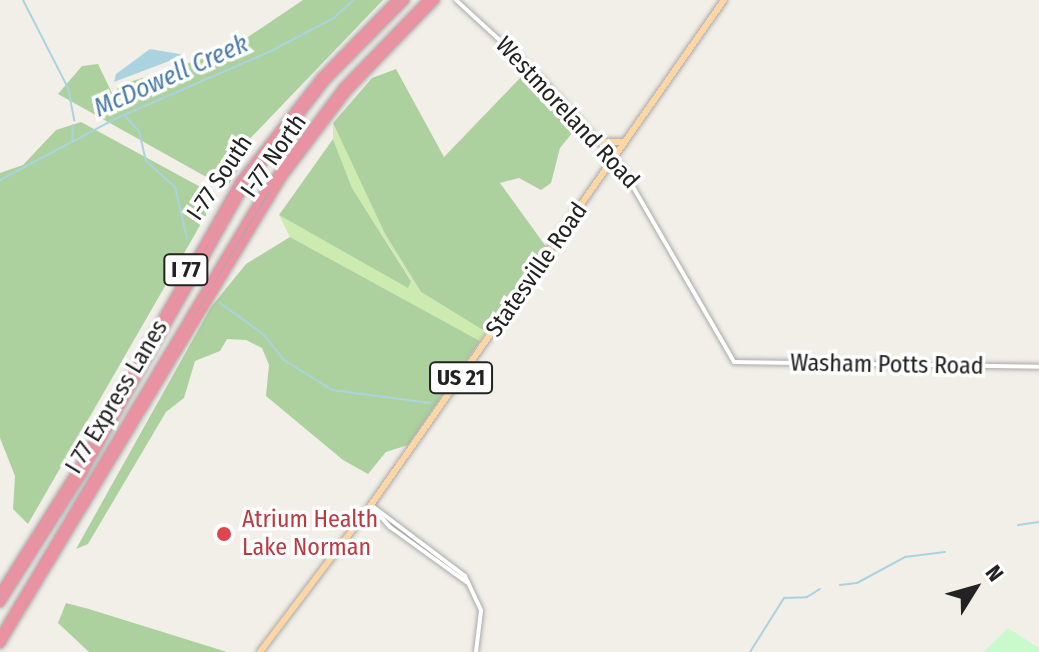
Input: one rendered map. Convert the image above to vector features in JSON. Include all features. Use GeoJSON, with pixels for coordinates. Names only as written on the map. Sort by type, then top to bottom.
{"type":"FeatureCollection","features":[{"type":"Feature","properties":{"kind":"highway","name":"I-77 South"},"geometry":{"type":"LineString","coordinates":[[15,569],[239,181],[306,93],[395,0]]}},
{"type":"Feature","properties":{"kind":"highway","name":"I 77 Express Lanes"},"geometry":{"type":"LineString","coordinates":[[0,603],[52,523],[245,185],[325,81],[405,0]]}},
{"type":"Feature","properties":{"kind":"highway","name":"I 77 Express Lanes"},"geometry":{"type":"LineString","coordinates":[[0,634],[189,315],[302,138],[356,71],[426,0]]}},
{"type":"Feature","properties":{"kind":"highway","name":"I-77 North"},"geometry":{"type":"LineString","coordinates":[[173,355],[300,151],[361,75],[435,0]]}},
{"type":"Feature","properties":{"kind":"highway"},"geometry":{"type":"LineString","coordinates":[[173,355],[189,315]]}},
{"type":"Feature","properties":{"kind":"highway","name":"I 77"},"geometry":{"type":"LineString","coordinates":[[0,644],[173,355]]}},
{"type":"Feature","properties":{"kind":"highway"},"geometry":{"type":"LineString","coordinates":[[15,569],[52,523]]}},
{"type":"Feature","properties":{"kind":"highway","name":"I 77"},"geometry":{"type":"LineString","coordinates":[[0,591],[15,569]]}},
{"type":"Feature","properties":{"kind":"main road","name":"Statesville Road"},"geometry":{"type":"LineString","coordinates":[[260,652],[371,505],[724,0]]}},
{"type":"Feature","properties":{"kind":"main road"},"geometry":{"type":"LineString","coordinates":[[600,142],[627,140]]}},
{"type":"Feature","properties":{"kind":"street","name":"Westmoreland Road"},"geometry":{"type":"LineString","coordinates":[[456,0],[527,64],[614,159],[648,205],[734,362]]}},
{"type":"Feature","properties":{"kind":"street","name":"Washam Potts Road"},"geometry":{"type":"LineString","coordinates":[[734,362],[1039,367]]}},
{"type":"Feature","properties":{"kind":"street"},"geometry":{"type":"LineString","coordinates":[[371,505],[468,583],[481,611],[476,652]]}},
{"type":"Feature","properties":{"kind":"green space"},"geometry":{"type":"Polygon","coordinates":[[[303,0],[383,0],[241,148],[240,167],[226,188],[58,94],[82,66],[98,64],[113,95],[120,85],[227,51],[303,0]]]}},
{"type":"Feature","properties":{"kind":"green space"},"geometry":{"type":"Polygon","coordinates":[[[396,69],[444,157],[523,75],[577,127],[560,148],[551,183],[541,190],[519,178],[500,183],[547,248],[486,332],[421,292],[385,234],[333,123],[372,78],[396,69]]]}},
{"type":"Feature","properties":{"kind":"green space"},"geometry":{"type":"Polygon","coordinates":[[[81,122],[217,196],[28,524],[13,509],[15,476],[0,438],[0,173],[23,165],[56,130],[81,122]]]}},
{"type":"Feature","properties":{"kind":"green space"},"geometry":{"type":"Polygon","coordinates":[[[333,123],[385,234],[421,292],[486,332],[480,341],[290,237],[279,215],[408,287],[411,280],[352,188],[333,139],[333,123]]]}},
{"type":"Feature","properties":{"kind":"green space"},"geometry":{"type":"Polygon","coordinates":[[[333,139],[352,188],[411,281],[408,288],[279,215],[333,139]]]}},
{"type":"Feature","properties":{"kind":"green space"},"geometry":{"type":"Polygon","coordinates":[[[290,237],[480,341],[408,445],[386,452],[368,474],[343,460],[266,396],[269,365],[262,348],[246,340],[227,339],[220,351],[195,361],[184,398],[166,412],[88,544],[76,549],[211,307],[246,264],[290,237]]]}},
{"type":"Feature","properties":{"kind":"green space"},"geometry":{"type":"Polygon","coordinates":[[[66,603],[227,652],[89,652],[58,623],[66,603]]]}},
{"type":"Feature","properties":{"kind":"green space"},"geometry":{"type":"Polygon","coordinates":[[[1008,628],[1039,648],[1039,652],[983,652],[1008,628]]]}},
{"type":"Feature","properties":{"kind":"water"},"geometry":{"type":"Polygon","coordinates":[[[150,49],[185,55],[114,82],[116,74],[150,49]]]}},
{"type":"Feature","properties":{"kind":"waterway"},"geometry":{"type":"LineString","coordinates":[[23,0],[68,88],[74,120]]}},
{"type":"Feature","properties":{"kind":"waterway","name":"McDowell Creek"},"geometry":{"type":"LineString","coordinates":[[0,180],[117,118],[269,52],[334,18],[353,0]]}},
{"type":"Feature","properties":{"kind":"waterway"},"geometry":{"type":"LineString","coordinates":[[125,116],[139,131],[146,161],[175,187],[187,239]]}},
{"type":"Feature","properties":{"kind":"waterway"},"geometry":{"type":"LineString","coordinates":[[72,142],[73,125]]}},
{"type":"Feature","properties":{"kind":"waterway"},"geometry":{"type":"LineString","coordinates":[[220,303],[263,334],[284,360],[332,390],[430,403]]}},
{"type":"Feature","properties":{"kind":"waterway"},"geometry":{"type":"LineString","coordinates":[[1018,525],[1039,522]]}},
{"type":"Feature","properties":{"kind":"waterway"},"geometry":{"type":"LineString","coordinates":[[840,585],[857,583],[905,557],[945,552]]}},
{"type":"Feature","properties":{"kind":"waterway"},"geometry":{"type":"LineString","coordinates":[[750,652],[784,598],[807,597],[820,589]]}},
{"type":"Feature","properties":{"kind":"place","name":"Atrium Health Lake Norman"},"geometry":{"type":"Point","coordinates":[224,534]}}]}
